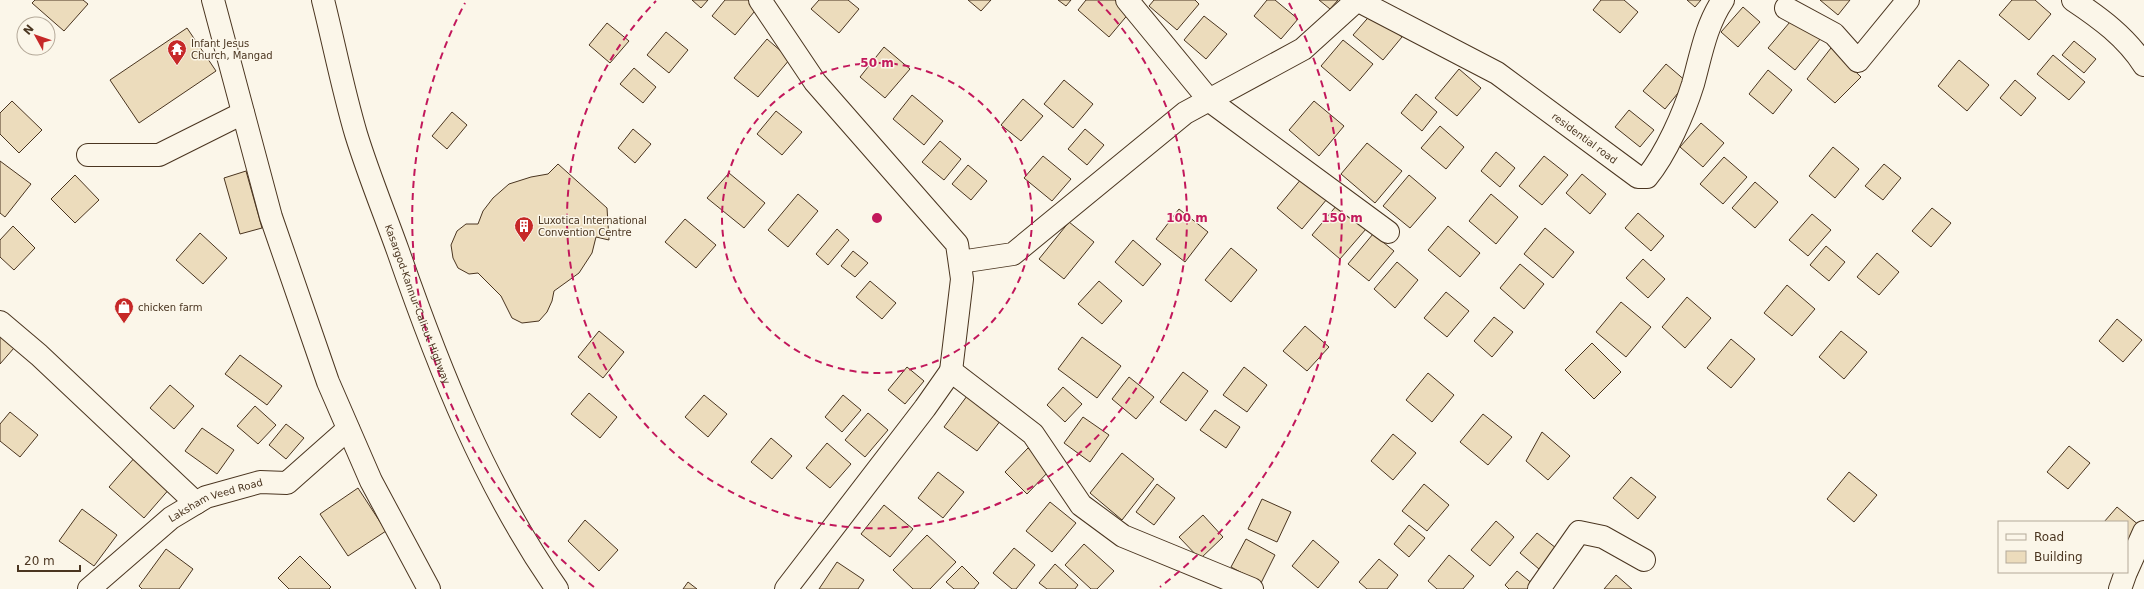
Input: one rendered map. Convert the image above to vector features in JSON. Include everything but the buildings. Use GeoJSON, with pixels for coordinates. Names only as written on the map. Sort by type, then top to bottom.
{"type":"FeatureCollection","features":[{"type":"Feature","properties":{"kind":"main road"},"geometry":{"type":"LineString","coordinates":[[213,0],[274,224],[328,382],[371,482],[429,589]]}},
{"type":"Feature","properties":{"kind":"main road","name":"Kasargod-Kannur-Calicut Highway"},"geometry":{"type":"LineString","coordinates":[[323,0],[356,134],[419,312],[451,393],[489,476],[535,558],[557,589]]}},
{"type":"Feature","properties":{"kind":"main road"},"geometry":{"type":"LineString","coordinates":[[760,0],[815,82],[957,244],[962,279],[951,371],[925,408],[786,589]]}},
{"type":"Feature","properties":{"kind":"main road"},"geometry":{"type":"LineString","coordinates":[[1127,0],[1210,101],[1388,232]]}},
{"type":"Feature","properties":{"kind":"main road","name":"residential road"},"geometry":{"type":"LineString","coordinates":[[1357,1],[1497,73],[1638,177],[1647,177],[1656,166],[1669,141],[1692,86],[1704,42],[1715,12],[1723,0]]}},
{"type":"Feature","properties":{"kind":"main road"},"geometry":{"type":"LineString","coordinates":[[1783,3],[1834,34],[1858,61],[1908,0]]}},
{"type":"Feature","properties":{"kind":"main road"},"geometry":{"type":"LineString","coordinates":[[2073,0],[2114,31],[2130,46],[2144,65]]}},
{"type":"Feature","properties":{"kind":"main road"},"geometry":{"type":"LineString","coordinates":[[960,262],[1013,254],[1185,113],[1210,101],[1302,49],[1357,1]]}},
{"type":"Feature","properties":{"kind":"main road"},"geometry":{"type":"LineString","coordinates":[[88,155],[159,155],[243,113]]}},
{"type":"Feature","properties":{"kind":"main road"},"geometry":{"type":"LineString","coordinates":[[0,322],[39,355],[196,503]]}},
{"type":"Feature","properties":{"kind":"main road"},"geometry":{"type":"LineString","coordinates":[[951,371],[1033,434],[1081,505],[1123,536],[1252,589]]}},
{"type":"Feature","properties":{"kind":"main road","name":"Laksham Veed Road"},"geometry":{"type":"LineString","coordinates":[[89,589],[171,518],[206,497],[260,482],[287,483],[348,428]]}},
{"type":"Feature","properties":{"kind":"main road"},"geometry":{"type":"LineString","coordinates":[[1539,589],[1579,532],[1603,537],[1644,560]]}},
{"type":"Feature","properties":{"kind":"main road"},"geometry":{"type":"LineString","coordinates":[[2128,569],[2144,532]]}},
{"type":"Feature","properties":{"kind":"main road"},"geometry":{"type":"LineString","coordinates":[[2120,589],[2126,573]]}},
{"type":"Feature","properties":{"kind":"place","name":"Infant Jesus Church, Mangad"},"geometry":{"type":"Point","coordinates":[177,66]}},
{"type":"Feature","properties":{"kind":"place","name":"Luxotica International Convention Centre"},"geometry":{"type":"Point","coordinates":[524,243]}},
{"type":"Feature","properties":{"kind":"place","name":"chicken farm"},"geometry":{"type":"Point","coordinates":[124,324]}}]}
